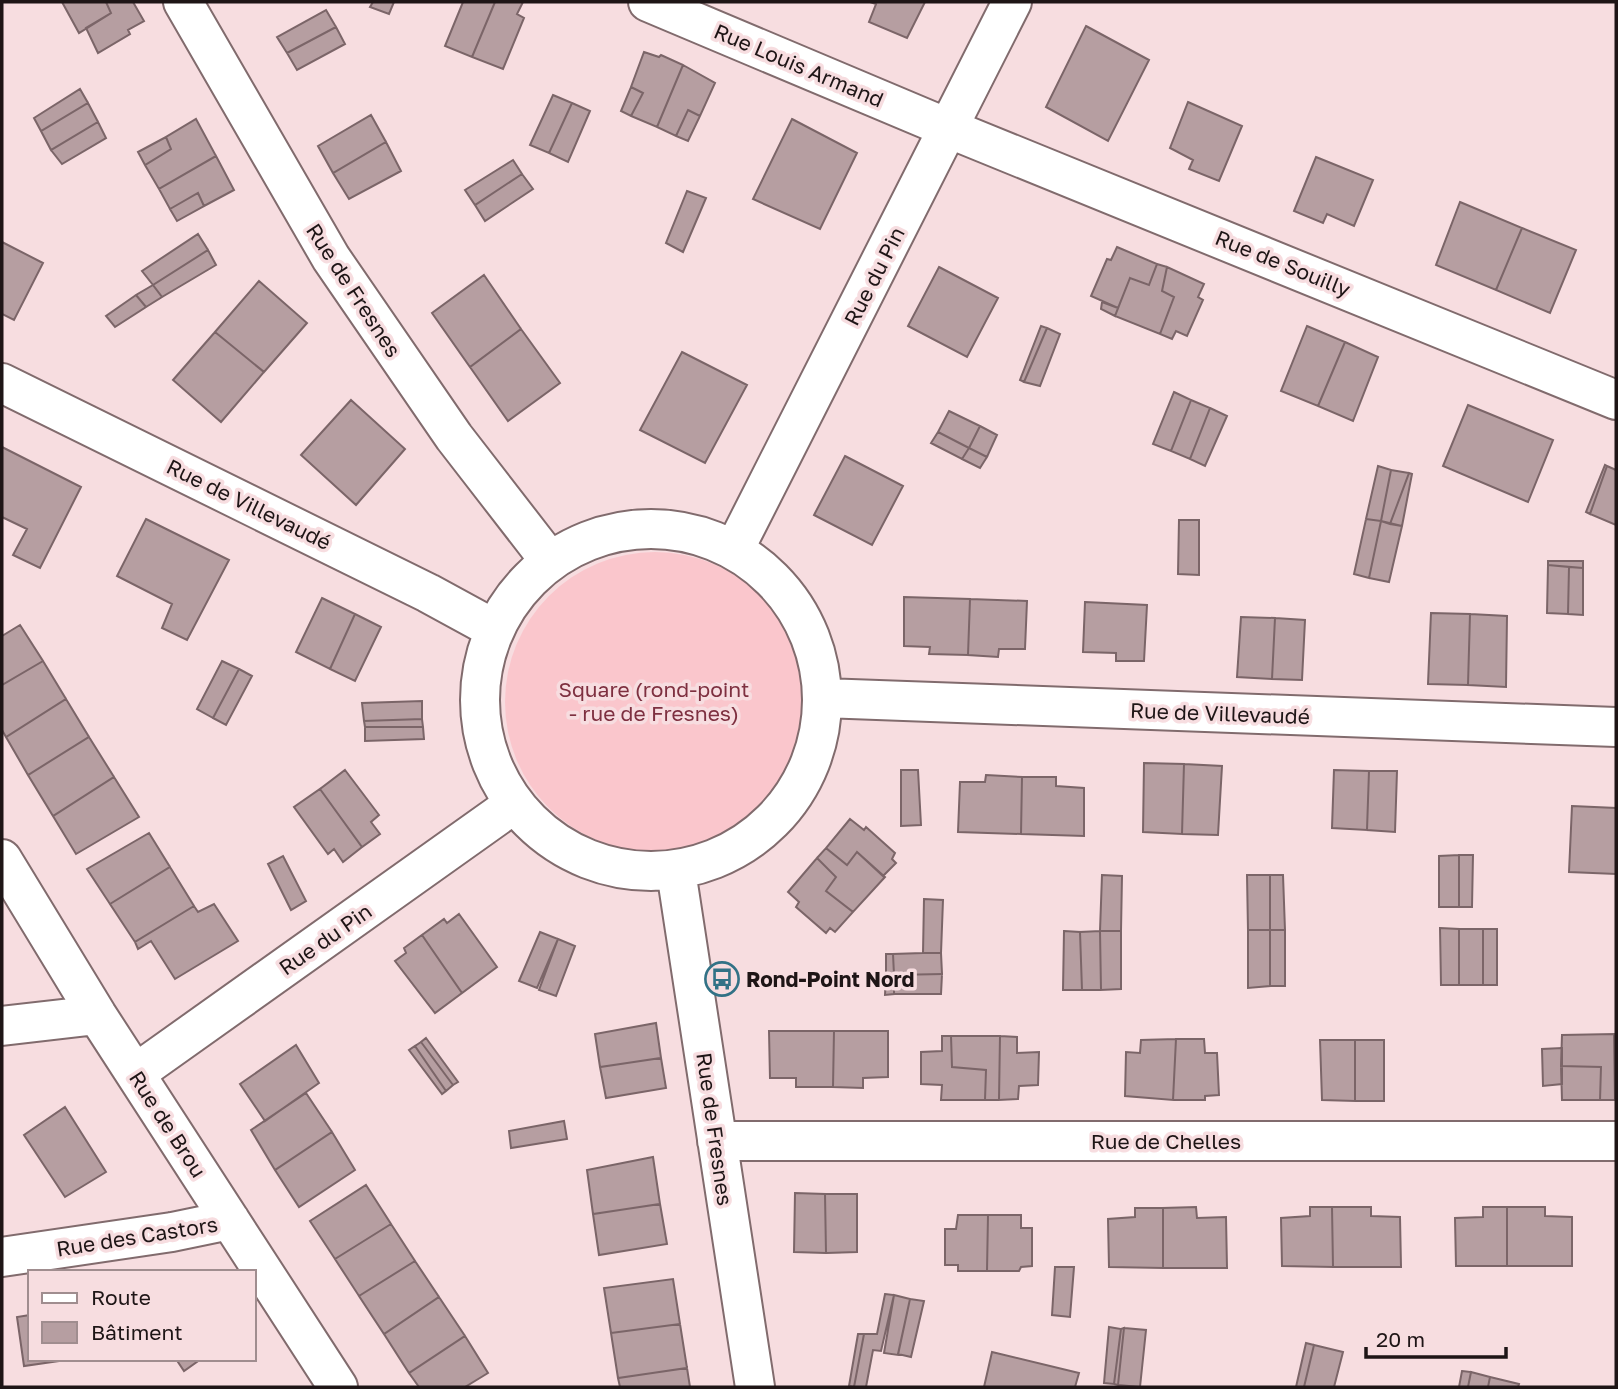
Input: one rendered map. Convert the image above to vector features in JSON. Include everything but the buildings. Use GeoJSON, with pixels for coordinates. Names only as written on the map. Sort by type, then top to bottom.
{"type":"FeatureCollection","features":[{"type":"Feature","properties":{"kind":"street","name":"Rue de Fresnes"},"geometry":{"type":"LineString","coordinates":[[183,2],[331,258],[454,437],[550,561]]}},
{"type":"Feature","properties":{"kind":"street","name":"Rue Louis Armand"},"geometry":{"type":"LineString","coordinates":[[648,2],[950,129]]}},
{"type":"Feature","properties":{"kind":"street","name":"Rue du Pin"},"geometry":{"type":"LineString","coordinates":[[734,550],[950,129],[1012,2]]}},
{"type":"Feature","properties":{"kind":"street","name":"Rue de Souilly"},"geometry":{"type":"LineString","coordinates":[[950,129],[1616,400]]}},
{"type":"Feature","properties":{"kind":"street","name":"Rue de Villevaudé"},"geometry":{"type":"LineString","coordinates":[[2,383],[428,593],[494,629]]}},
{"type":"Feature","properties":{"kind":"street"},"geometry":{"type":"LineString","coordinates":[[640,528],[689,532],[734,550],[770,576],[798,612],[817,653],[823,698],[817,747],[797,792],[765,830],[723,857],[676,871],[639,872],[594,862],[539,831],[514,804],[492,764],[480,719],[481,673],[494,629],[513,598],[550,561],[592,538],[640,528]]}},
{"type":"Feature","properties":{"kind":"street","name":"Rue de Villevaudé"},"geometry":{"type":"LineString","coordinates":[[823,698],[1616,727]]}},
{"type":"Feature","properties":{"kind":"street","name":"Rue du Pin"},"geometry":{"type":"LineString","coordinates":[[136,1073],[514,804]]}},
{"type":"Feature","properties":{"kind":"street","name":"Rue de Brou"},"geometry":{"type":"LineString","coordinates":[[2,859],[97,1015],[338,1387]]}},
{"type":"Feature","properties":{"kind":"street","name":"Rue de Fresnes"},"geometry":{"type":"LineString","coordinates":[[676,871],[755,1387]]}},
{"type":"Feature","properties":{"kind":"street"},"geometry":{"type":"LineString","coordinates":[[2,1026],[97,1015]]}},
{"type":"Feature","properties":{"kind":"street","name":"Rue de Chelles"},"geometry":{"type":"LineString","coordinates":[[717,1141],[1616,1141]]}},
{"type":"Feature","properties":{"kind":"street","name":"Rue des Castors"},"geometry":{"type":"LineString","coordinates":[[2,1257],[230,1220]]}},
{"type":"Feature","properties":{"kind":"green space","name":"Square (rond-point - rue de Fresnes)"},"geometry":{"type":"Polygon","coordinates":[[[655,552],[684,555],[712,564],[738,577],[761,596],[780,619],[793,645],[802,673],[805,702],[802,731],[793,759],[780,785],[761,808],[738,827],[712,840],[684,849],[655,852],[626,849],[598,840],[572,827],[549,808],[530,785],[517,759],[508,731],[505,702],[508,673],[517,645],[530,619],[549,596],[572,577],[598,564],[626,555],[655,552]]]}},
{"type":"Feature","properties":{"kind":"place","name":"Rond-Point Nord"},"geometry":{"type":"Point","coordinates":[722,979]}}]}
